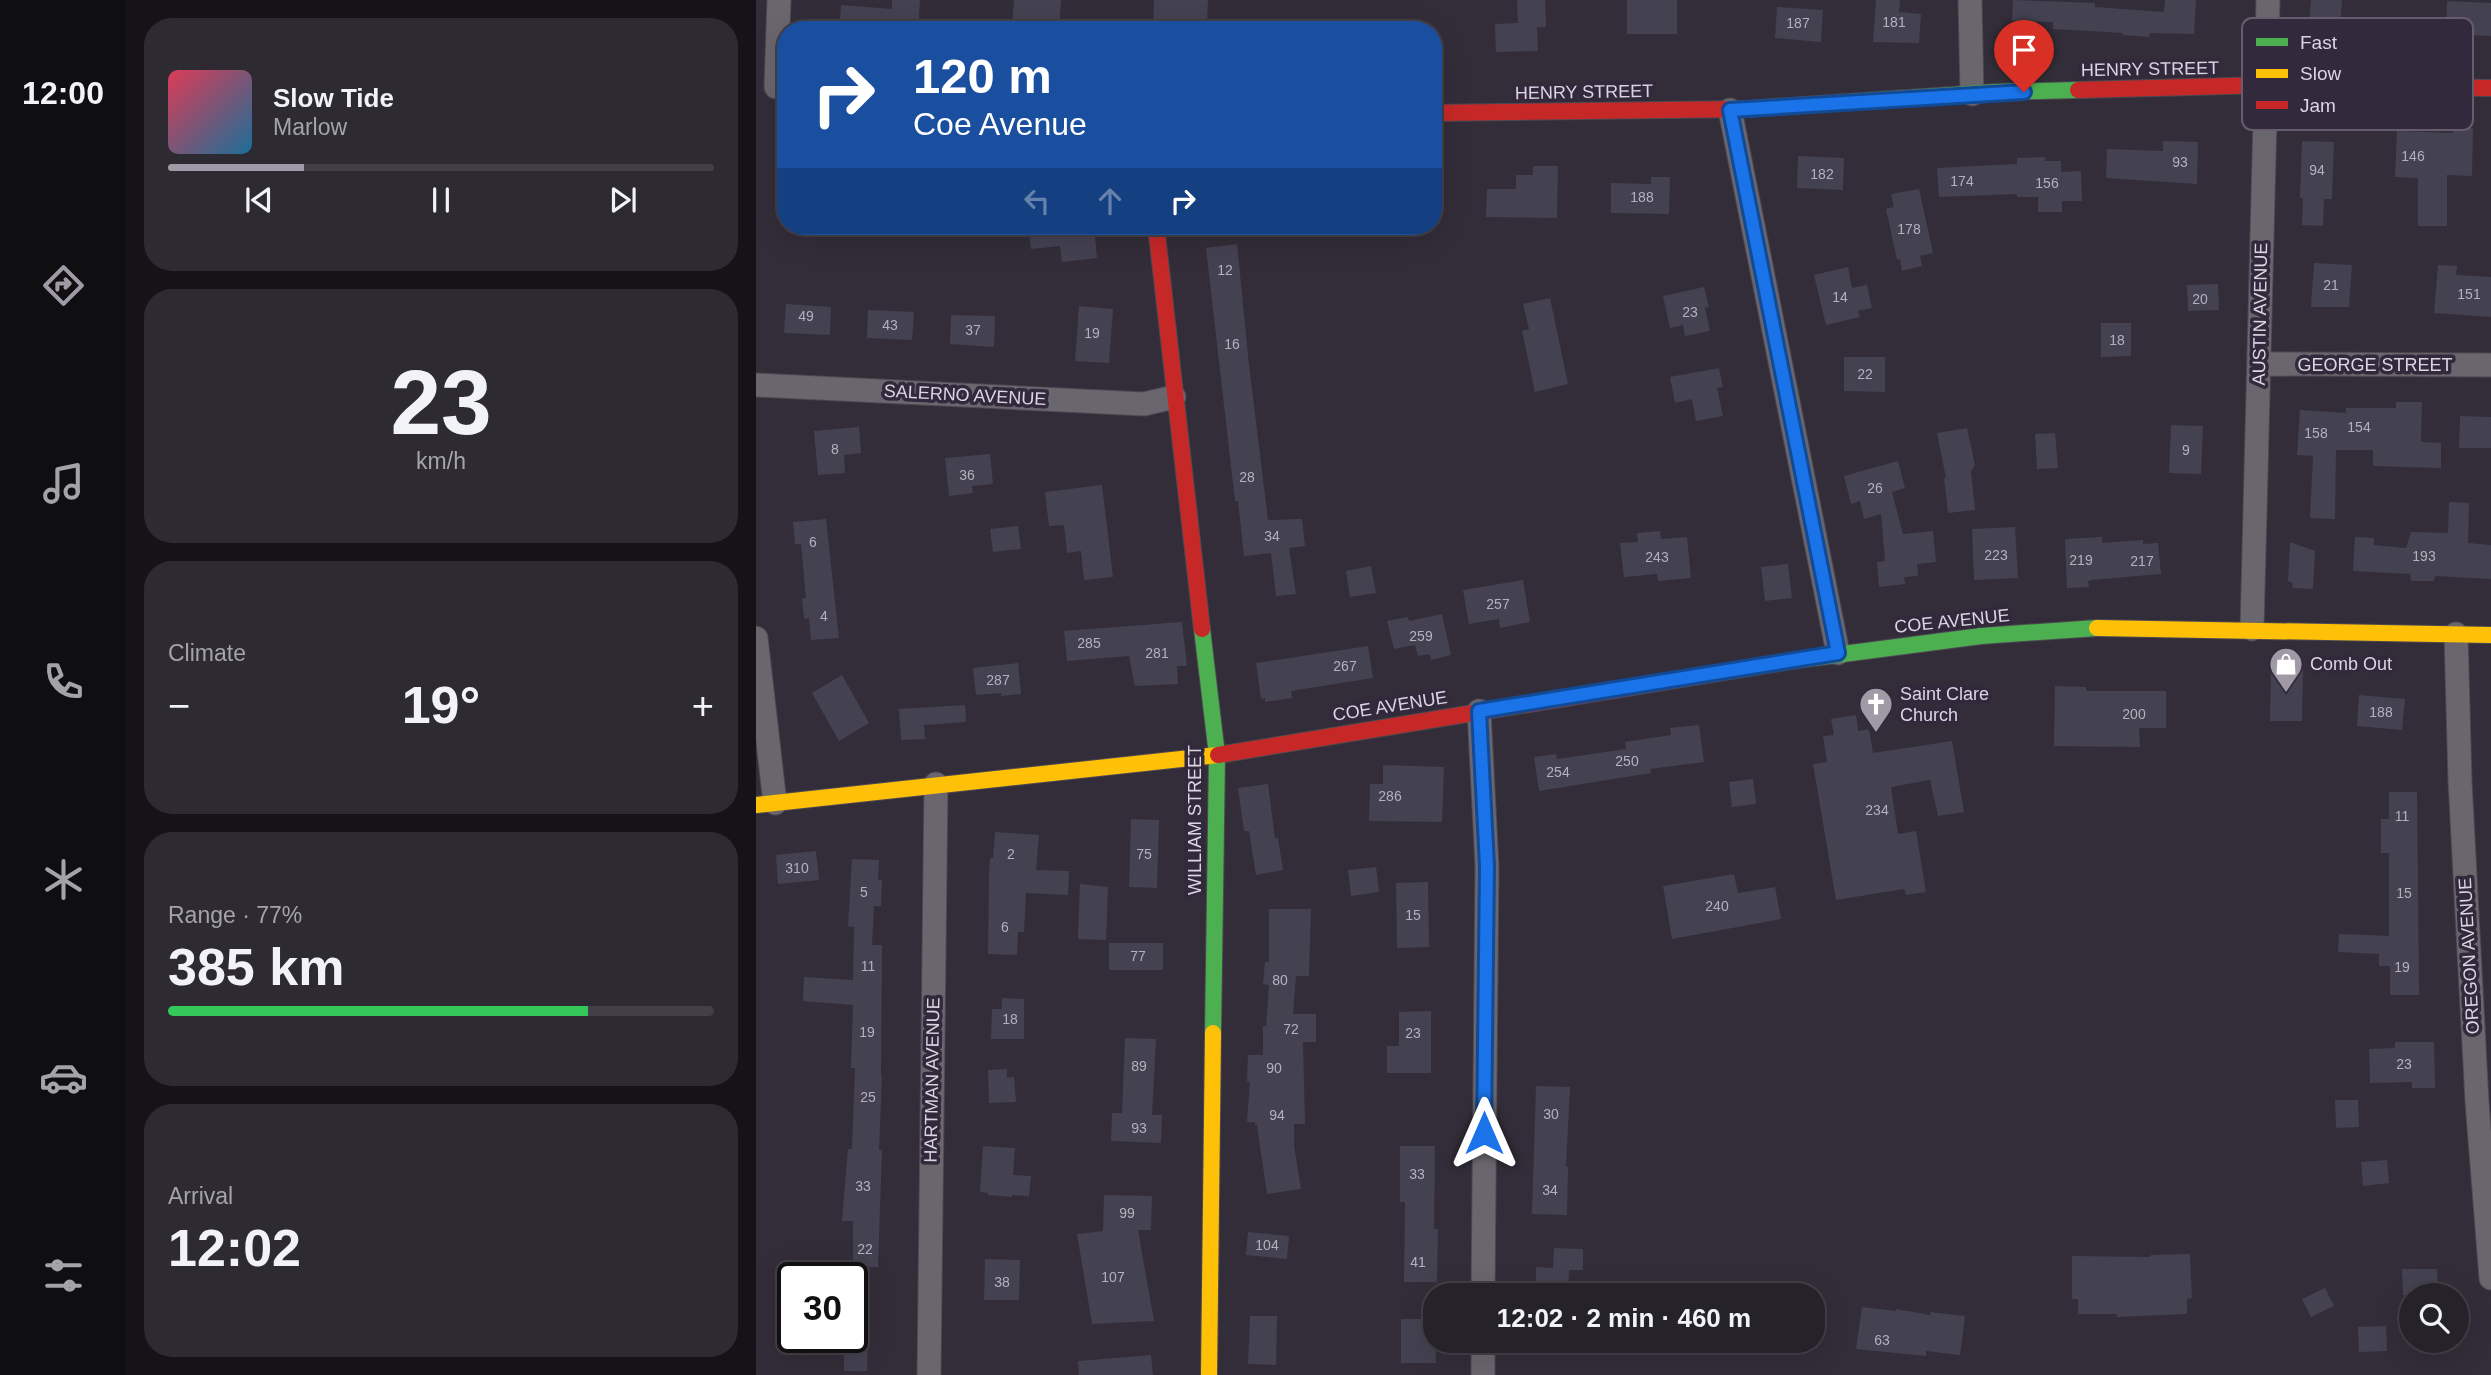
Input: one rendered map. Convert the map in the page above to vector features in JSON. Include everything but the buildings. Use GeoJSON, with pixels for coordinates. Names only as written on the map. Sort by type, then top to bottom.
{"type":"FeatureCollection","features":[{"type":"Feature","properties":{"kind":"street"},"geometry":{"type":"LineString","coordinates":[[778,21],[779,0]]}},
{"type":"Feature","properties":{"kind":"street"},"geometry":{"type":"LineString","coordinates":[[1970,0],[1972,94]]}},
{"type":"Feature","properties":{"kind":"street","name":"AUSTIN AVENUE"},"geometry":{"type":"LineString","coordinates":[[2268,0],[2268,18]]}},
{"type":"Feature","properties":{"kind":"street"},"geometry":{"type":"LineString","coordinates":[[773,87],[777,29]]}},
{"type":"Feature","properties":{"kind":"street","name":"HENRY STREET"},"geometry":{"type":"LineString","coordinates":[[1442,113],[1730,110],[1972,94],[2242,86]]}},
{"type":"Feature","properties":{"kind":"street","name":"HENRY STREET"},"geometry":{"type":"LineString","coordinates":[[2473,88],[2491,88]]}},
{"type":"Feature","properties":{"kind":"street"},"geometry":{"type":"LineString","coordinates":[[1730,110],[1838,653]]}},
{"type":"Feature","properties":{"kind":"street","name":"AUSTIN AVENUE"},"geometry":{"type":"LineString","coordinates":[[2252,629],[2265,130]]}},
{"type":"Feature","properties":{"kind":"street","name":"WILLIAM STREET"},"geometry":{"type":"LineString","coordinates":[[1157,235],[1217,755],[1209,1375]]}},
{"type":"Feature","properties":{"kind":"street","name":"GEORGE STREET"},"geometry":{"type":"LineString","coordinates":[[2259,364],[2491,365]]}},
{"type":"Feature","properties":{"kind":"street","name":"SALERNO AVENUE"},"geometry":{"type":"LineString","coordinates":[[756,385],[1144,404],[1174,397]]}},
{"type":"Feature","properties":{"kind":"street","name":"COE AVENUE"},"geometry":{"type":"LineString","coordinates":[[765,804],[1217,755],[1838,653],[1981,636],[2089,628],[2491,635]]}},
{"type":"Feature","properties":{"kind":"street","name":"OREGON AVENUE"},"geometry":{"type":"LineString","coordinates":[[2456,634],[2460,781],[2476,1088],[2491,1278]]}},
{"type":"Feature","properties":{"kind":"street"},"geometry":{"type":"LineString","coordinates":[[756,638],[765,804]]}},
{"type":"Feature","properties":{"kind":"street"},"geometry":{"type":"LineString","coordinates":[[1479,711],[1487,866],[1483,1283]]}},
{"type":"Feature","properties":{"kind":"street","name":"HARTMAN AVENUE"},"geometry":{"type":"LineString","coordinates":[[929,1375],[936,785]]}},
{"type":"Feature","properties":{"kind":"street"},"geometry":{"type":"LineString","coordinates":[[1483,1353],[1483,1375]]}},
{"type":"Feature","properties":{"kind":"traffic: fast"},"geometry":{"type":"LineString","coordinates":[[1745,109],[1997,92],[2078,90]]}},
{"type":"Feature","properties":{"kind":"traffic: fast"},"geometry":{"type":"LineString","coordinates":[[1797,660],[1981,636],[2097,628]]}},
{"type":"Feature","properties":{"kind":"traffic: fast"},"geometry":{"type":"LineString","coordinates":[[1202,629],[1217,755],[1213,1033]]}},
{"type":"Feature","properties":{"kind":"traffic: slow"},"geometry":{"type":"LineString","coordinates":[[2097,628],[2491,635]]}},
{"type":"Feature","properties":{"kind":"traffic: slow"},"geometry":{"type":"LineString","coordinates":[[756,805],[1218,755]]}},
{"type":"Feature","properties":{"kind":"traffic: slow"},"geometry":{"type":"LineString","coordinates":[[1209,1375],[1213,1033]]}},
{"type":"Feature","properties":{"kind":"traffic: jam"},"geometry":{"type":"LineString","coordinates":[[2078,90],[2242,86]]}},
{"type":"Feature","properties":{"kind":"traffic: jam"},"geometry":{"type":"LineString","coordinates":[[2473,88],[2491,88]]}},
{"type":"Feature","properties":{"kind":"traffic: jam"},"geometry":{"type":"LineString","coordinates":[[1442,113],[1745,109]]}},
{"type":"Feature","properties":{"kind":"traffic: jam"},"geometry":{"type":"LineString","coordinates":[[1157,235],[1202,629]]}},
{"type":"Feature","properties":{"kind":"traffic: jam"},"geometry":{"type":"LineString","coordinates":[[1218,755],[1797,660]]}},
{"type":"Feature","properties":{"kind":"place","name":"Comb Out"},"geometry":{"type":"Point","coordinates":[2286,694]}},
{"type":"Feature","properties":{"kind":"place","name":"Saint Clare Church"},"geometry":{"type":"Point","coordinates":[1876,734]}},
{"type":"Feature","properties":{"kind":"route"},"geometry":{"type":"LineString","coordinates":[[1484,1133],[1487,866],[1479,711],[1838,653],[1730,110],[2024,92]]}}]}
